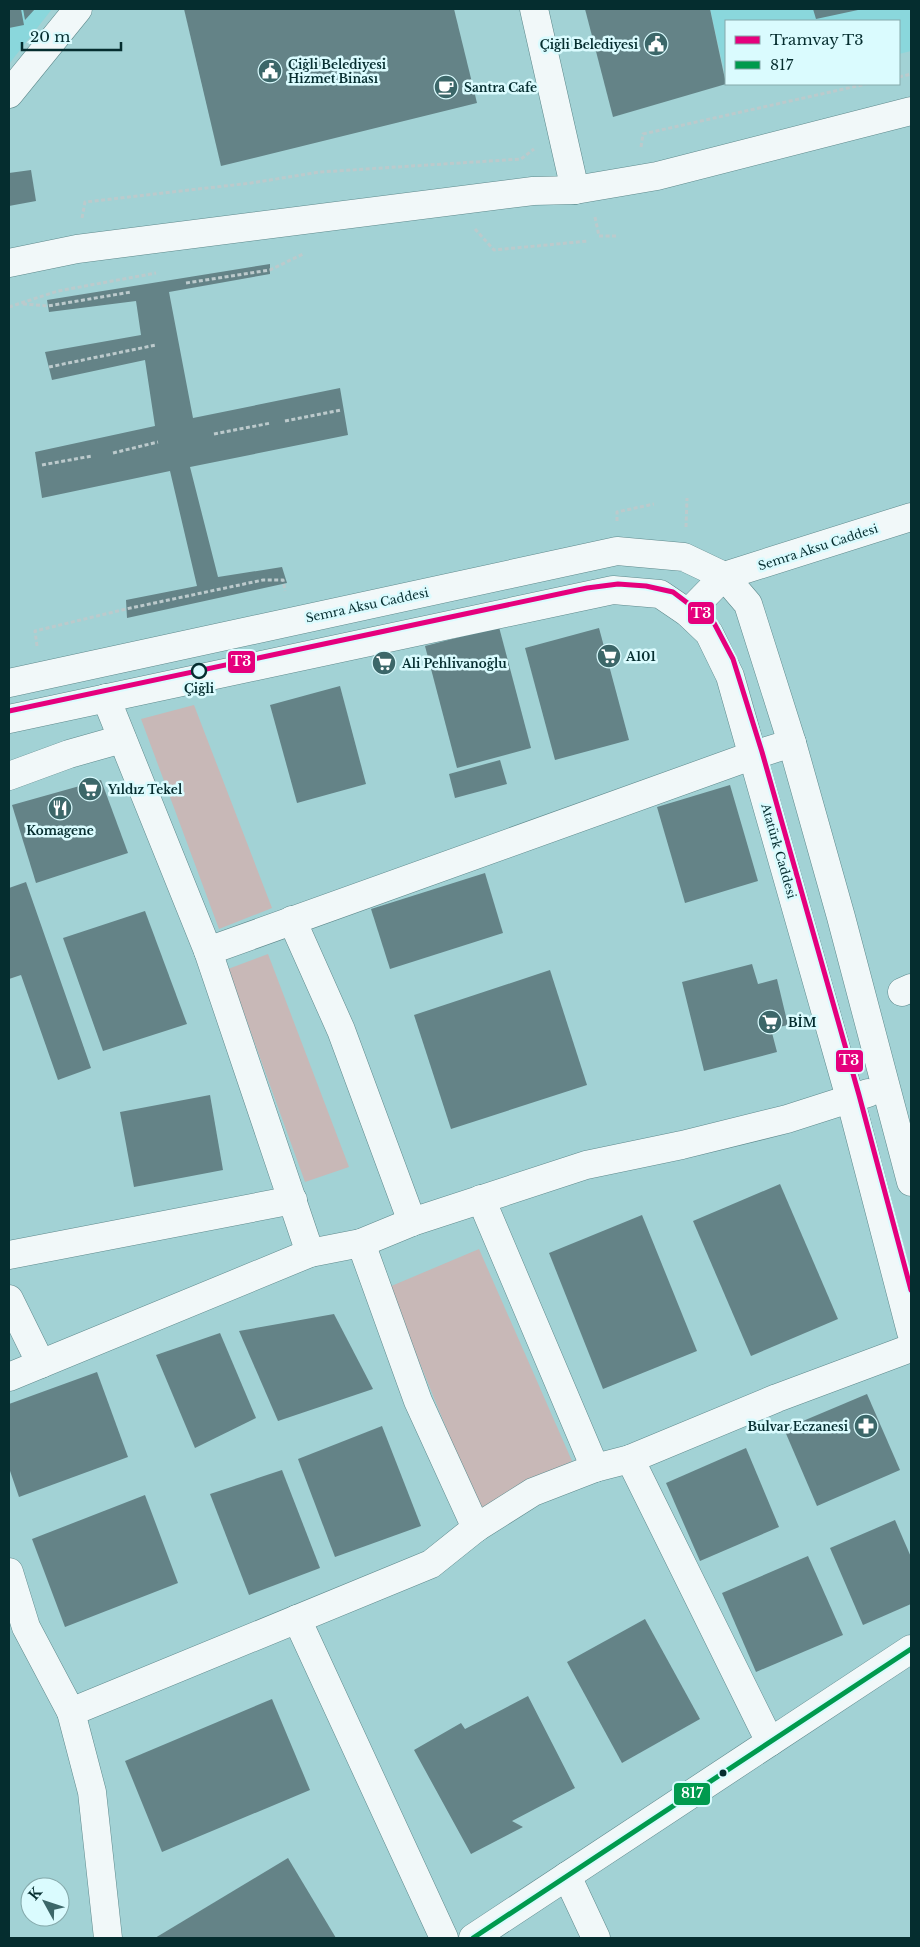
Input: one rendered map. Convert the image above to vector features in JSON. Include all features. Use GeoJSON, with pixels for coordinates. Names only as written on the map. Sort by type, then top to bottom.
{"type":"FeatureCollection","features":[{"type":"Feature","properties":{"kind":"street"},"geometry":{"type":"LineString","coordinates":[[9,94],[78,9]]}},
{"type":"Feature","properties":{"kind":"street"},"geometry":{"type":"LineString","coordinates":[[534,9],[575,190]]}},
{"type":"Feature","properties":{"kind":"street"},"geometry":{"type":"LineString","coordinates":[[10,262],[77,249],[298,220],[533,192],[575,190],[657,176],[911,110]]}},
{"type":"Feature","properties":{"kind":"street","name":"Semra Aksu Caddesi"},"geometry":{"type":"LineString","coordinates":[[688,613],[724,576],[911,517]]}},
{"type":"Feature","properties":{"kind":"street","name":"Semra Aksu Caddesi"},"geometry":{"type":"LineString","coordinates":[[9,683],[617,551],[684,557],[724,576]]}},
{"type":"Feature","properties":{"kind":"street"},"geometry":{"type":"LineString","coordinates":[[724,576],[748,604],[792,743],[911,1182]]}},
{"type":"Feature","properties":{"kind":"street"},"geometry":{"type":"LineString","coordinates":[[9,719],[613,590],[660,594],[688,613]]}},
{"type":"Feature","properties":{"kind":"street","name":"Atatürk Caddesi"},"geometry":{"type":"LineString","coordinates":[[688,613],[709,633],[730,676],[751,756],[850,1098],[911,1332]]}},
{"type":"Feature","properties":{"kind":"street"},"geometry":{"type":"LineString","coordinates":[[106,698],[208,951],[310,1253]]}},
{"type":"Feature","properties":{"kind":"street"},"geometry":{"type":"LineString","coordinates":[[9,776],[69,754],[122,739]]}},
{"type":"Feature","properties":{"kind":"street"},"geometry":{"type":"LineString","coordinates":[[208,951],[751,756],[792,743]]}},
{"type":"Feature","properties":{"kind":"street"},"geometry":{"type":"LineString","coordinates":[[292,920],[341,1030],[412,1222]]}},
{"type":"Feature","properties":{"kind":"street"},"geometry":{"type":"LineString","coordinates":[[9,1378],[310,1253],[361,1243],[412,1222],[586,1165],[682,1145],[787,1119],[886,1086]]}},
{"type":"Feature","properties":{"kind":"street"},"geometry":{"type":"LineString","coordinates":[[9,1255],[293,1200]]}},
{"type":"Feature","properties":{"kind":"street"},"geometry":{"type":"LineString","coordinates":[[481,1200],[595,1468]]}},
{"type":"Feature","properties":{"kind":"street"},"geometry":{"type":"LineString","coordinates":[[361,1243],[418,1401],[476,1528]]}},
{"type":"Feature","properties":{"kind":"street"},"geometry":{"type":"LineString","coordinates":[[9,1299],[41,1364]]}},
{"type":"Feature","properties":{"kind":"street"},"geometry":{"type":"LineString","coordinates":[[71,1712],[432,1564],[476,1528],[533,1492],[595,1468],[630,1459],[777,1398],[911,1348]]}},
{"type":"Feature","properties":{"kind":"street"},"geometry":{"type":"LineString","coordinates":[[630,1459],[770,1742]]}},
{"type":"Feature","properties":{"kind":"street"},"geometry":{"type":"LineString","coordinates":[[9,1572],[18,1627],[71,1712],[92,1792],[108,1938]]}},
{"type":"Feature","properties":{"kind":"street"},"geometry":{"type":"LineString","coordinates":[[297,1619],[444,1938]]}},
{"type":"Feature","properties":{"kind":"street"},"geometry":{"type":"LineString","coordinates":[[473,1938],[911,1649]]}},
{"type":"Feature","properties":{"kind":"street"},"geometry":{"type":"LineString","coordinates":[[567,1876],[596,1938]]}},
{"type":"Feature","properties":{"kind":"path"},"geometry":{"type":"LineString","coordinates":[[640,155],[643,134],[862,85]]}},
{"type":"Feature","properties":{"kind":"path"},"geometry":{"type":"LineString","coordinates":[[84,202],[251,183],[320,172],[521,159],[538,146]]}},
{"type":"Feature","properties":{"kind":"path"},"geometry":{"type":"LineString","coordinates":[[594,211],[599,236],[616,236]]}},
{"type":"Feature","properties":{"kind":"path"},"geometry":{"type":"LineString","coordinates":[[475,229],[494,250],[588,241]]}},
{"type":"Feature","properties":{"kind":"path"},"geometry":{"type":"LineString","coordinates":[[186,283],[270,270],[303,254]]}},
{"type":"Feature","properties":{"kind":"path"},"geometry":{"type":"LineString","coordinates":[[20,304],[48,306],[131,292]]}},
{"type":"Feature","properties":{"kind":"path"},"geometry":{"type":"LineString","coordinates":[[49,367],[156,345]]}},
{"type":"Feature","properties":{"kind":"path"},"geometry":{"type":"LineString","coordinates":[[285,421],[341,410]]}},
{"type":"Feature","properties":{"kind":"path"},"geometry":{"type":"LineString","coordinates":[[214,434],[272,423]]}},
{"type":"Feature","properties":{"kind":"path"},"geometry":{"type":"LineString","coordinates":[[114,453],[158,442]]}},
{"type":"Feature","properties":{"kind":"path"},"geometry":{"type":"LineString","coordinates":[[42,465],[92,456]]}},
{"type":"Feature","properties":{"kind":"path"},"geometry":{"type":"LineString","coordinates":[[617,512],[654,504]]}},
{"type":"Feature","properties":{"kind":"path"},"geometry":{"type":"LineString","coordinates":[[40,676],[36,631],[126,609],[263,580]]}},
{"type":"Feature","properties":{"kind":"shaded area"},"geometry":{"type":"Polygon","coordinates":[[[9,9],[52,9],[9,64],[9,9]]]}},
{"type":"Feature","properties":{"kind":"shaded area"},"geometry":{"type":"Polygon","coordinates":[[[710,9],[911,9],[911,51],[900,54],[900,20],[725,20],[725,75],[710,9]]]}},
{"type":"Feature","properties":{"kind":"shaded area"},"geometry":{"type":"Polygon","coordinates":[[[194,705],[272,908],[219,929],[141,719],[194,705]]]}},
{"type":"Feature","properties":{"kind":"shaded area"},"geometry":{"type":"Polygon","coordinates":[[[268,954],[349,1167],[305,1182],[228,969],[268,954]]]}},
{"type":"Feature","properties":{"kind":"shaded area"},"geometry":{"type":"Polygon","coordinates":[[[479,1249],[572,1461],[479,1509],[389,1287],[479,1249]]]}},
{"type":"Feature","properties":{"kind":"building"},"geometry":{"type":"Polygon","coordinates":[[[9,9],[21,9],[24,25],[9,28],[9,9]]]}},
{"type":"Feature","properties":{"kind":"building"},"geometry":{"type":"Polygon","coordinates":[[[23,9],[35,9],[25,20],[23,9]]]}},
{"type":"Feature","properties":{"kind":"building"},"geometry":{"type":"Polygon","coordinates":[[[184,9],[454,9],[477,103],[221,166],[184,9]]]}},
{"type":"Feature","properties":{"kind":"building","name":"Çiğli Belediyesi"},"geometry":{"type":"Polygon","coordinates":[[[585,9],[710,9],[725,84],[613,117],[585,9]]]}},
{"type":"Feature","properties":{"kind":"building"},"geometry":{"type":"Polygon","coordinates":[[[813,9],[858,9],[858,10],[816,19],[813,9]]]}},
{"type":"Feature","properties":{"kind":"building"},"geometry":{"type":"Polygon","coordinates":[[[31,170],[36,201],[9,206],[9,173],[31,170]]]}},
{"type":"Feature","properties":{"kind":"building"},"geometry":{"type":"Polygon","coordinates":[[[270,264],[270,274],[169,292],[193,418],[340,388],[348,435],[190,467],[218,577],[282,567],[287,583],[127,618],[126,600],[197,586],[170,471],[42,498],[35,452],[155,426],[145,360],[52,380],[45,352],[141,335],[136,301],[49,312],[47,300],[270,264]]]}},
{"type":"Feature","properties":{"kind":"building"},"geometry":{"type":"Polygon","coordinates":[[[499,627],[531,748],[457,768],[425,646],[499,627]]]}},
{"type":"Feature","properties":{"kind":"building"},"geometry":{"type":"Polygon","coordinates":[[[599,628],[629,740],[555,760],[525,648],[599,628]]]}},
{"type":"Feature","properties":{"kind":"building"},"geometry":{"type":"Polygon","coordinates":[[[340,686],[366,784],[297,803],[270,705],[340,686]]]}},
{"type":"Feature","properties":{"kind":"building"},"geometry":{"type":"Polygon","coordinates":[[[500,760],[507,784],[455,798],[449,774],[500,760]]]}},
{"type":"Feature","properties":{"kind":"building"},"geometry":{"type":"Polygon","coordinates":[[[101,780],[128,853],[36,883],[12,805],[101,780]]]}},
{"type":"Feature","properties":{"kind":"building"},"geometry":{"type":"Polygon","coordinates":[[[730,785],[758,881],[685,903],[657,807],[730,785]]]}},
{"type":"Feature","properties":{"kind":"building"},"geometry":{"type":"Polygon","coordinates":[[[485,873],[503,933],[390,969],[371,909],[485,873]]]}},
{"type":"Feature","properties":{"kind":"building"},"geometry":{"type":"Polygon","coordinates":[[[26,882],[91,1068],[58,1080],[21,975],[9,979],[9,888],[26,882]]]}},
{"type":"Feature","properties":{"kind":"building"},"geometry":{"type":"Polygon","coordinates":[[[145,911],[187,1024],[103,1051],[63,938],[145,911]]]}},
{"type":"Feature","properties":{"kind":"building"},"geometry":{"type":"Polygon","coordinates":[[[752,964],[758,984],[777,979],[788,1025],[771,1029],[777,1052],[704,1071],[682,982],[752,964]]]}},
{"type":"Feature","properties":{"kind":"building"},"geometry":{"type":"Polygon","coordinates":[[[550,970],[587,1085],[451,1129],[414,1015],[550,970]]]}},
{"type":"Feature","properties":{"kind":"building"},"geometry":{"type":"Polygon","coordinates":[[[210,1095],[223,1170],[134,1187],[120,1112],[210,1095]]]}},
{"type":"Feature","properties":{"kind":"building"},"geometry":{"type":"Polygon","coordinates":[[[780,1184],[838,1319],[751,1356],[693,1221],[780,1184]]]}},
{"type":"Feature","properties":{"kind":"building"},"geometry":{"type":"Polygon","coordinates":[[[642,1215],[697,1351],[603,1389],[549,1253],[642,1215]]]}},
{"type":"Feature","properties":{"kind":"building"},"geometry":{"type":"Polygon","coordinates":[[[334,1314],[373,1389],[278,1421],[239,1331],[334,1314]]]}},
{"type":"Feature","properties":{"kind":"building"},"geometry":{"type":"Polygon","coordinates":[[[220,1333],[256,1418],[195,1448],[156,1355],[220,1333]]]}},
{"type":"Feature","properties":{"kind":"building"},"geometry":{"type":"Polygon","coordinates":[[[97,1372],[128,1457],[19,1497],[9,1468],[9,1404],[97,1372]]]}},
{"type":"Feature","properties":{"kind":"building"},"geometry":{"type":"Polygon","coordinates":[[[867,1394],[900,1470],[817,1506],[784,1429],[867,1394]]]}},
{"type":"Feature","properties":{"kind":"building"},"geometry":{"type":"Polygon","coordinates":[[[382,1426],[421,1526],[335,1557],[298,1459],[382,1426]]]}},
{"type":"Feature","properties":{"kind":"building"},"geometry":{"type":"Polygon","coordinates":[[[746,1448],[779,1527],[700,1561],[666,1483],[746,1448]]]}},
{"type":"Feature","properties":{"kind":"building"},"geometry":{"type":"Polygon","coordinates":[[[282,1470],[320,1568],[249,1595],[210,1494],[282,1470]]]}},
{"type":"Feature","properties":{"kind":"building"},"geometry":{"type":"Polygon","coordinates":[[[145,1495],[178,1583],[65,1627],[32,1539],[145,1495]]]}},
{"type":"Feature","properties":{"kind":"building"},"geometry":{"type":"Polygon","coordinates":[[[895,1520],[911,1557],[911,1604],[863,1625],[830,1548],[895,1520]]]}},
{"type":"Feature","properties":{"kind":"building"},"geometry":{"type":"Polygon","coordinates":[[[808,1556],[843,1635],[756,1672],[722,1593],[808,1556]]]}},
{"type":"Feature","properties":{"kind":"building"},"geometry":{"type":"Polygon","coordinates":[[[645,1619],[700,1719],[622,1763],[567,1662],[645,1619]]]}},
{"type":"Feature","properties":{"kind":"building"},"geometry":{"type":"Polygon","coordinates":[[[528,1696],[575,1788],[512,1821],[523,1827],[471,1854],[414,1750],[461,1723],[465,1729],[528,1696]]]}},
{"type":"Feature","properties":{"kind":"building"},"geometry":{"type":"Polygon","coordinates":[[[272,1699],[310,1790],[162,1852],[125,1761],[272,1699]]]}},
{"type":"Feature","properties":{"kind":"building"},"geometry":{"type":"Polygon","coordinates":[[[288,1858],[336,1938],[155,1938],[288,1858]]]}},
{"type":"Feature","properties":{"kind":"tram line","name":"T3"},"geometry":{"type":"LineString","coordinates":[[9,711],[587,588],[618,584],[646,586],[673,592],[714,623],[733,659],[762,752],[859,1095],[911,1290]]}},
{"type":"Feature","properties":{"kind":"transit line","name":"817"},"geometry":{"type":"LineString","coordinates":[[473,1938],[911,1649]]}},
{"type":"Feature","properties":{"kind":"place","name":"Çiğli Belediyesi"},"geometry":{"type":"Point","coordinates":[656,44]}},
{"type":"Feature","properties":{"kind":"place","name":"Çiğli Belediyesi Hizmet Binası"},"geometry":{"type":"Point","coordinates":[270,71]}},
{"type":"Feature","properties":{"kind":"place","name":"Santra Cafe"},"geometry":{"type":"Point","coordinates":[446,87]}},
{"type":"Feature","properties":{"kind":"place","name":"A101"},"geometry":{"type":"Point","coordinates":[609,656]}},
{"type":"Feature","properties":{"kind":"place","name":"Ali Pehlivanoğlu"},"geometry":{"type":"Point","coordinates":[384,663]}},
{"type":"Feature","properties":{"kind":"place","name":"Çiğli"},"geometry":{"type":"Point","coordinates":[199,671]}},
{"type":"Feature","properties":{"kind":"place","name":"Yıldız Tekel"},"geometry":{"type":"Point","coordinates":[90,789]}},
{"type":"Feature","properties":{"kind":"place","name":"Komagene"},"geometry":{"type":"Point","coordinates":[60,808]}},
{"type":"Feature","properties":{"kind":"place","name":"BİM"},"geometry":{"type":"Point","coordinates":[770,1022]}},
{"type":"Feature","properties":{"kind":"place","name":"Bulvar Eczanesi"},"geometry":{"type":"Point","coordinates":[866,1426]}}]}
